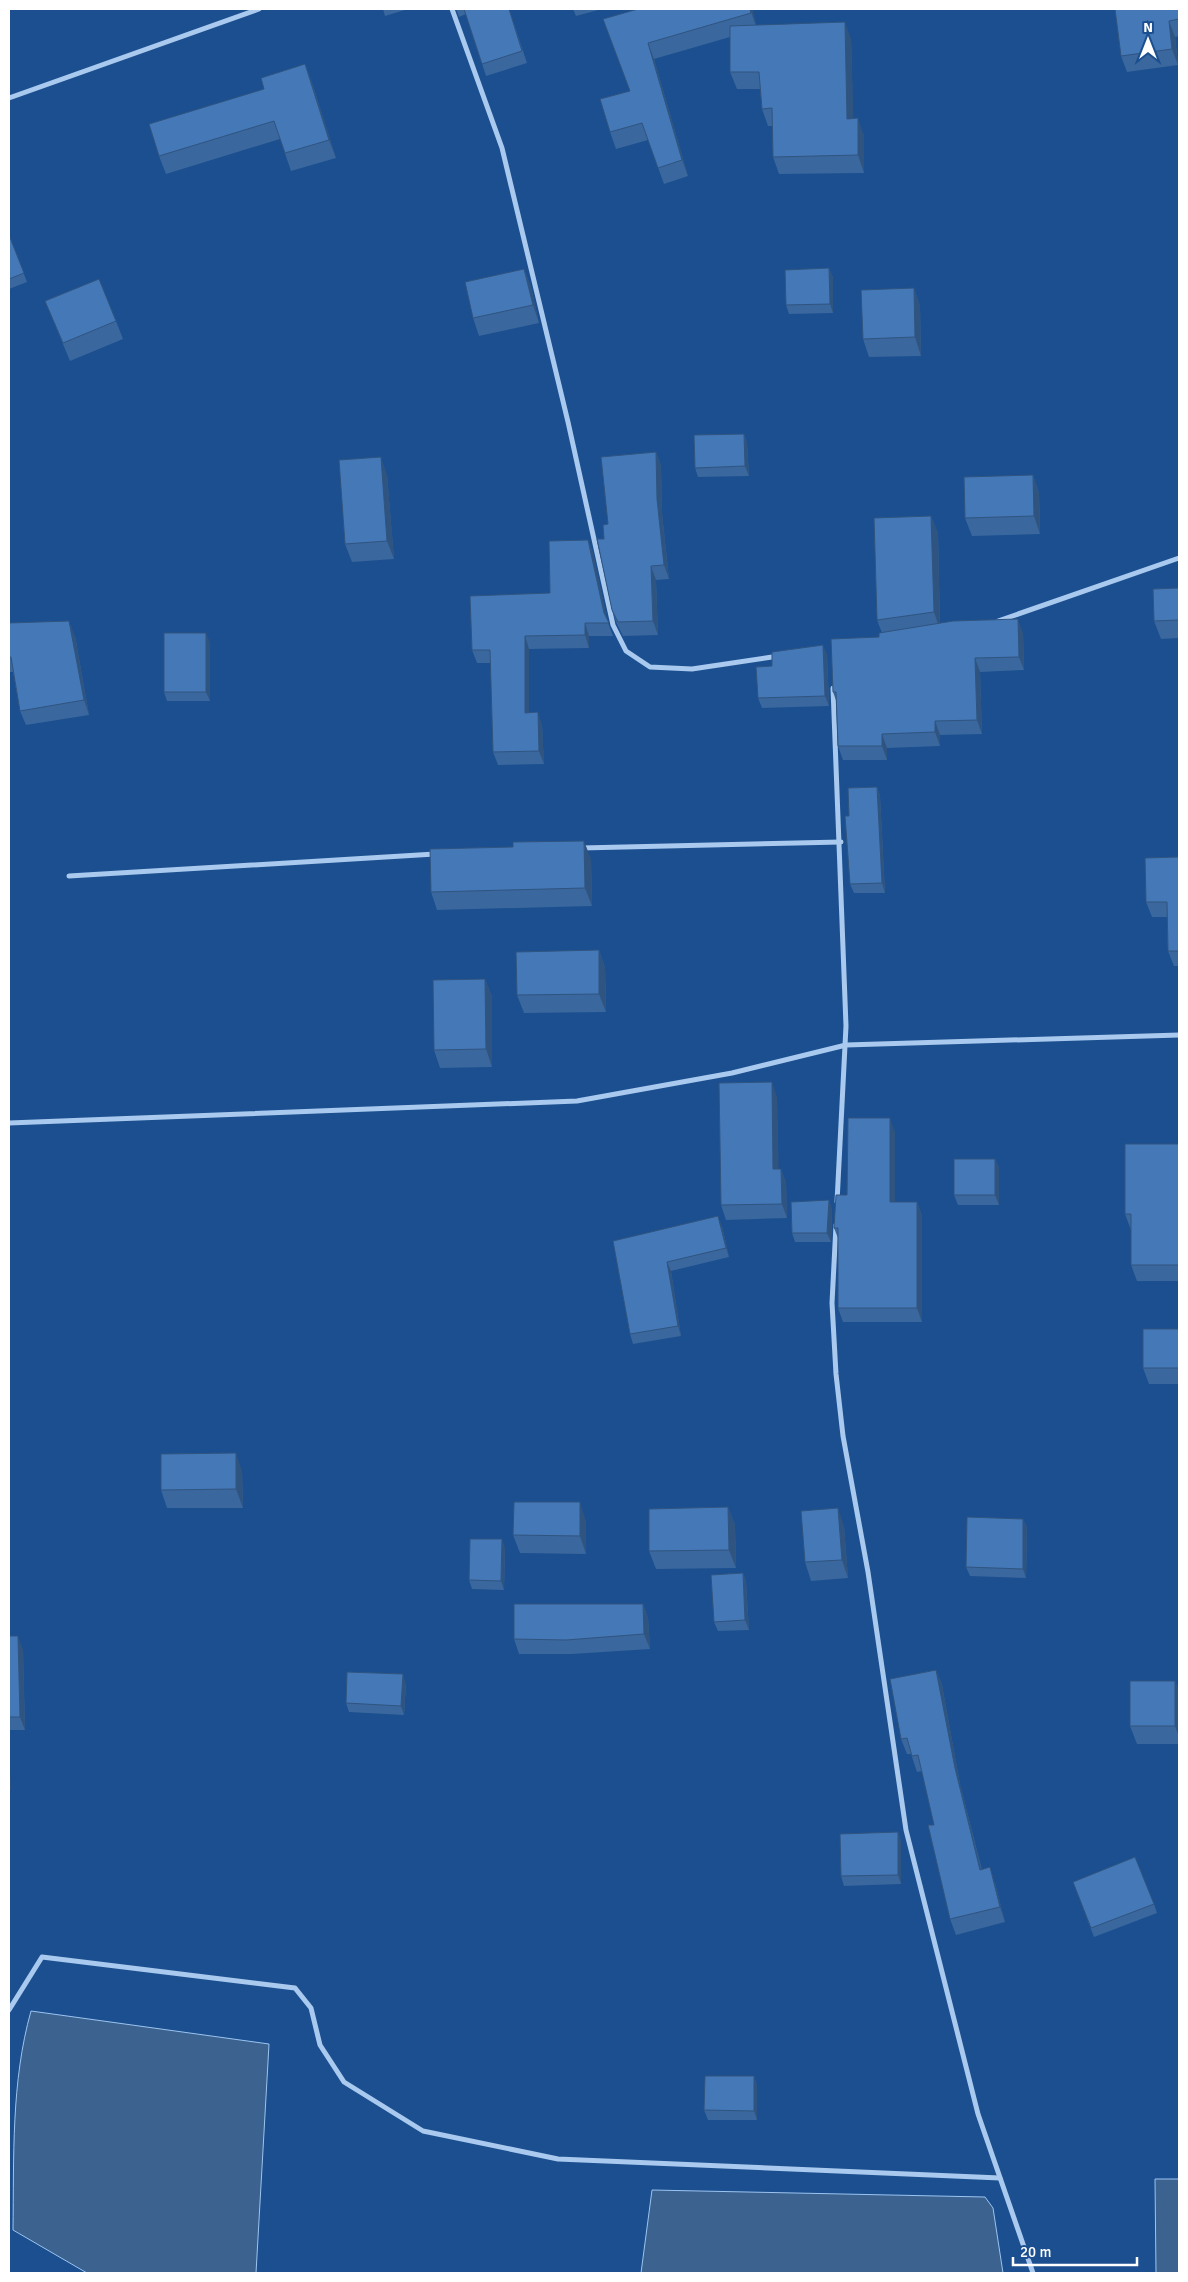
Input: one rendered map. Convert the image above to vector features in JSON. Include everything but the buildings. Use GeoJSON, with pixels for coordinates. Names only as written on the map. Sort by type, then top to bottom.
{"type":"FeatureCollection","features":[{"type":"Feature","properties":{"kind":"street"},"geometry":{"type":"LineString","coordinates":[[9,98],[259,9]]}},
{"type":"Feature","properties":{"kind":"street"},"geometry":{"type":"LineString","coordinates":[[452,9],[502,148],[566,412],[613,625],[626,651],[650,667],[692,669],[785,656]]}},
{"type":"Feature","properties":{"kind":"street"},"geometry":{"type":"LineString","coordinates":[[988,623],[1179,558]]}},
{"type":"Feature","properties":{"kind":"street"},"geometry":{"type":"LineString","coordinates":[[833,678],[841,842],[846,1045],[837,1206]]}},
{"type":"Feature","properties":{"kind":"street"},"geometry":{"type":"LineString","coordinates":[[573,848],[841,842]]}},
{"type":"Feature","properties":{"kind":"street"},"geometry":{"type":"LineString","coordinates":[[69,876],[446,854]]}},
{"type":"Feature","properties":{"kind":"street"},"geometry":{"type":"LineString","coordinates":[[9,1123],[577,1101],[732,1073],[846,1045],[1179,1035]]}},
{"type":"Feature","properties":{"kind":"street"},"geometry":{"type":"LineString","coordinates":[[836,1216],[832,1304],[836,1374],[843,1436],[868,1572],[906,1830],[978,2114],[1033,2273]]}},
{"type":"Feature","properties":{"kind":"street"},"geometry":{"type":"LineString","coordinates":[[9,2010],[42,1957],[295,1988],[311,2008],[320,2045],[344,2082],[423,2131],[558,2159],[1000,2178]]}},
{"type":"Feature","properties":{"kind":"water"},"geometry":{"type":"Polygon","coordinates":[[[31,2011],[269,2044],[256,2273],[87,2273],[13,2230],[17,2092],[20,2065],[31,2011]]]}},
{"type":"Feature","properties":{"kind":"water"},"geometry":{"type":"Polygon","coordinates":[[[1155,2179],[1179,2179],[1179,2273],[1156,2273],[1155,2179]]]}},
{"type":"Feature","properties":{"kind":"water"},"geometry":{"type":"Polygon","coordinates":[[[652,2190],[985,2197],[993,2208],[1003,2273],[641,2273],[652,2190]]]}}]}
